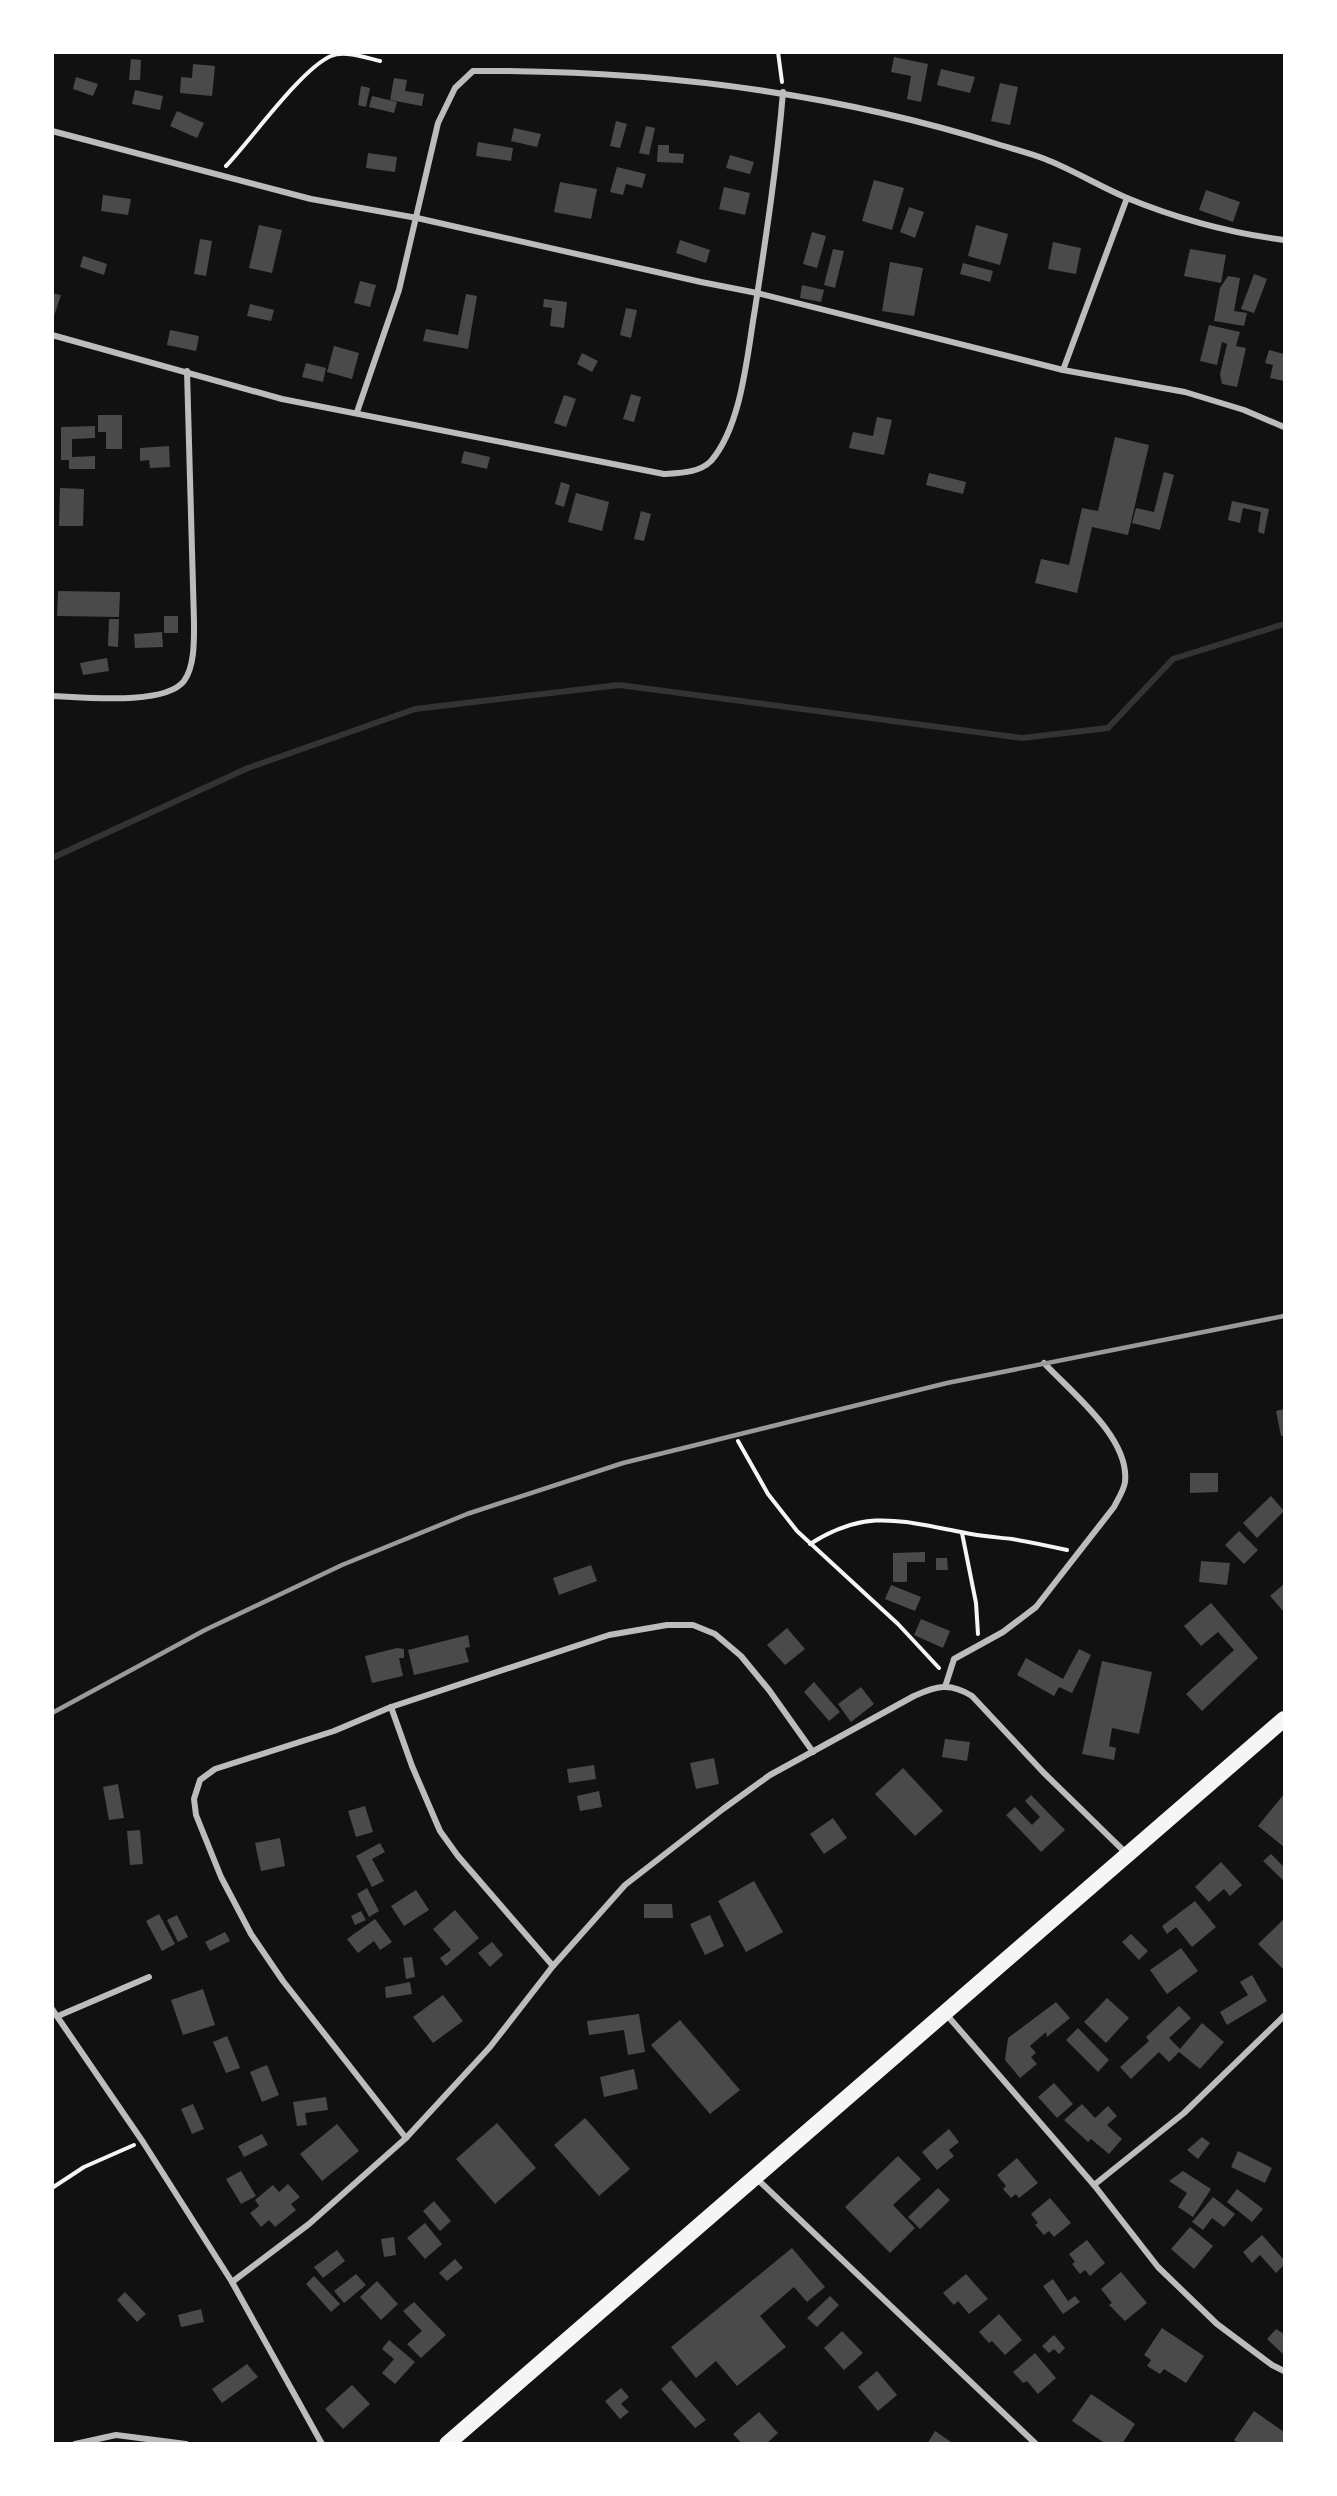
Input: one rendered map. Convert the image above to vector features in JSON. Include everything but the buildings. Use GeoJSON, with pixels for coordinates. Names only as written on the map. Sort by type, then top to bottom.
{"type":"FeatureCollection","features":[{"type":"Feature","properties":{"kind":"highway"},"geometry":{"type":"LineString","coordinates":[[447,2444],[1284,1719]]}},
{"type":"Feature","properties":{"kind":"street"},"geometry":{"type":"LineString","coordinates":[[357,412],[388,324],[417,219],[438,123],[455,88],[473,71],[534,71],[641,77],[783,92],[868,110],[967,135],[1044,159],[1127,198],[1191,221],[1244,235],[1284,240]]}},
{"type":"Feature","properties":{"kind":"street"},"geometry":{"type":"LineString","coordinates":[[52,334],[282,399],[664,474],[694,471],[709,463],[723,443],[732,420],[743,378],[772,197],[783,92]]}},
{"type":"Feature","properties":{"kind":"street"},"geometry":{"type":"LineString","coordinates":[[52,131],[311,199],[417,219],[757,293],[1064,370],[1185,392],[1244,410],[1284,427]]}},
{"type":"Feature","properties":{"kind":"street"},"geometry":{"type":"LineString","coordinates":[[1064,370],[1127,198]]}},
{"type":"Feature","properties":{"kind":"street"},"geometry":{"type":"LineString","coordinates":[[52,696],[128,698],[151,696],[172,689],[183,682],[188,673],[194,640],[194,622],[187,371]]}},
{"type":"Feature","properties":{"kind":"street"},"geometry":{"type":"LineString","coordinates":[[945,1687],[954,1659],[1027,1615],[1079,1553],[1114,1507],[1124,1489],[1125,1473],[1122,1459],[1104,1424],[1044,1363]]}},
{"type":"Feature","properties":{"kind":"street"},"geometry":{"type":"LineString","coordinates":[[406,2138],[284,1981],[251,1934],[221,1877],[196,1815],[194,1799],[200,1780],[215,1769],[334,1731],[391,1707],[609,1635],[667,1625],[693,1625],[715,1634],[741,1656],[769,1690],[813,1752]]}},
{"type":"Feature","properties":{"kind":"street"},"geometry":{"type":"LineString","coordinates":[[232,2282],[309,2224],[406,2138],[490,2047],[553,1965],[625,1885],[770,1775],[914,1696],[931,1689],[945,1687],[959,1688],[972,1696],[1044,1773],[1127,1855]]}},
{"type":"Feature","properties":{"kind":"street"},"geometry":{"type":"LineString","coordinates":[[391,1707],[412,1766],[440,1831],[458,1856],[553,1965]]}},
{"type":"Feature","properties":{"kind":"street"},"geometry":{"type":"LineString","coordinates":[[58,2016],[149,1977]]}},
{"type":"Feature","properties":{"kind":"street"},"geometry":{"type":"LineString","coordinates":[[52,2008],[232,2282],[322,2444]]}},
{"type":"Feature","properties":{"kind":"street"},"geometry":{"type":"LineString","coordinates":[[945,2012],[1094,2185],[1158,2267],[1217,2324],[1272,2365],[1284,2371]]}},
{"type":"Feature","properties":{"kind":"street"},"geometry":{"type":"LineString","coordinates":[[1094,2185],[1184,2114],[1283,2020]]}},
{"type":"Feature","properties":{"kind":"street"},"geometry":{"type":"LineString","coordinates":[[755,2177],[1036,2444]]}},
{"type":"Feature","properties":{"kind":"street"},"geometry":{"type":"LineString","coordinates":[[75,2444],[116,2435],[186,2444]]}},
{"type":"Feature","properties":{"kind":"path"},"geometry":{"type":"LineString","coordinates":[[778,52],[783,92]]}},
{"type":"Feature","properties":{"kind":"path"},"geometry":{"type":"LineString","coordinates":[[217,175],[244,148],[284,100],[319,64],[330,56],[341,54],[380,61]]}},
{"type":"Feature","properties":{"kind":"path"},"geometry":{"type":"LineString","coordinates":[[738,1441],[768,1494],[810,1544],[898,1624],[947,1677]]}},
{"type":"Feature","properties":{"kind":"path"},"geometry":{"type":"LineString","coordinates":[[810,1544],[844,1526],[881,1520],[923,1523],[962,1533],[1014,1539],[1079,1553]]}},
{"type":"Feature","properties":{"kind":"path"},"geometry":{"type":"LineString","coordinates":[[962,1533],[976,1603],[978,1646]]}},
{"type":"Feature","properties":{"kind":"path"},"geometry":{"type":"LineString","coordinates":[[52,2188],[84,2167],[142,2142]]}},
{"type":"Feature","properties":{"kind":"waterway"},"geometry":{"type":"LineString","coordinates":[[52,858],[248,768],[415,709],[619,685],[1022,738],[1108,728],[1173,659],[1284,624]]}},
{"type":"Feature","properties":{"kind":"railway"},"geometry":{"type":"LineString","coordinates":[[52,1713],[205,1630],[342,1565],[467,1514],[623,1463],[947,1383],[1284,1316]]}}]}
